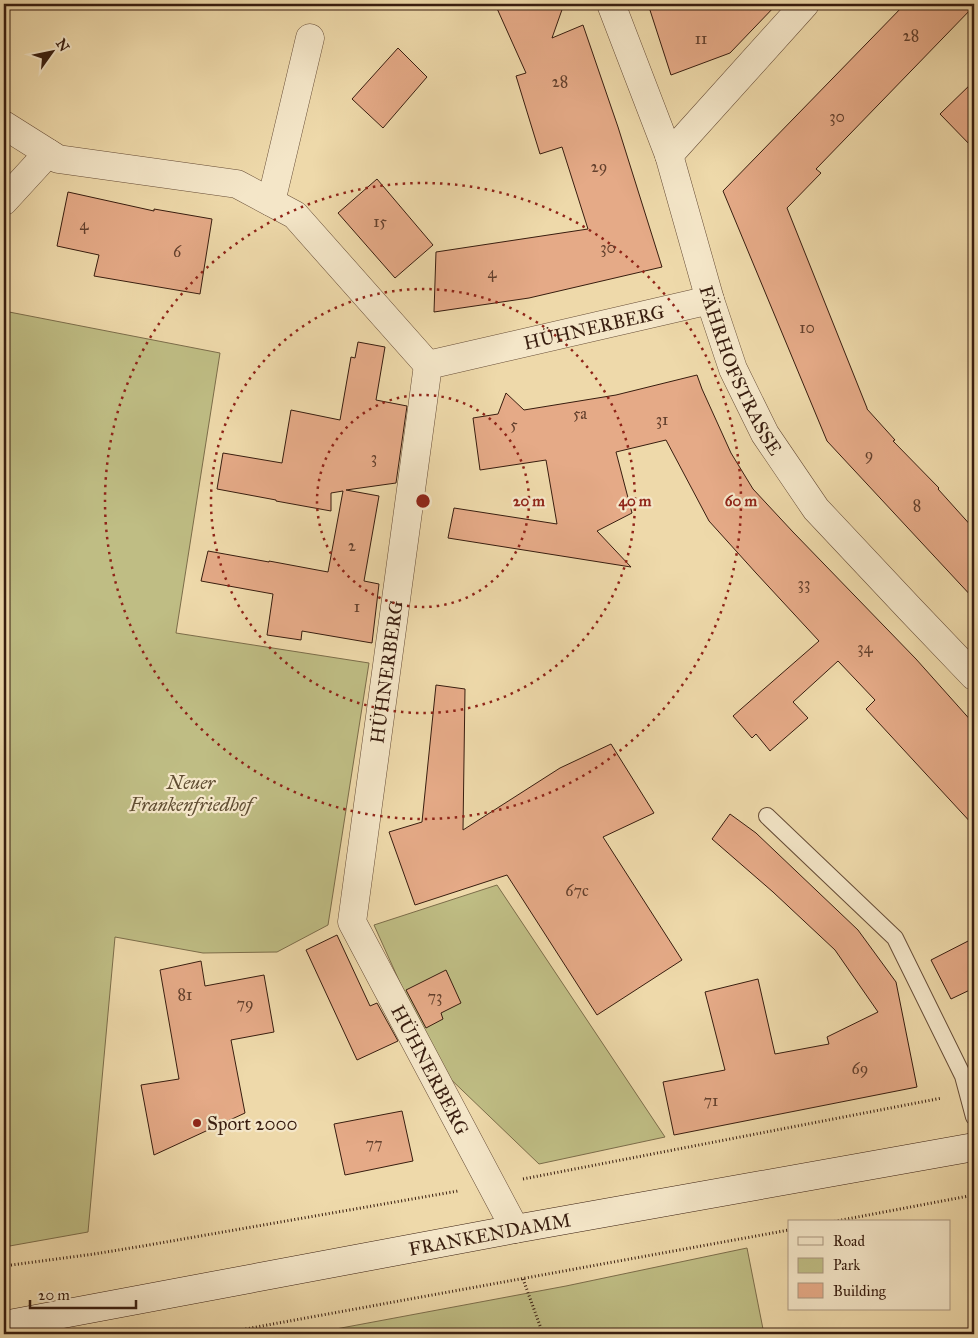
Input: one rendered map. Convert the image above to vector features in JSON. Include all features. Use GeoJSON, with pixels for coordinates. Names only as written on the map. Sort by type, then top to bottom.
{"type":"FeatureCollection","features":[{"type":"Feature","properties":{"kind":"street","name":"FÄHRHOFSTRASSE"},"geometry":{"type":"LineString","coordinates":[[611,4],[669,155],[710,300],[733,369],[765,434],[816,509],[974,676]]}},
{"type":"Feature","properties":{"kind":"street"},"geometry":{"type":"LineString","coordinates":[[669,155],[804,4]]}},
{"type":"Feature","properties":{"kind":"street"},"geometry":{"type":"LineString","coordinates":[[271,202],[310,38]]}},
{"type":"Feature","properties":{"kind":"street"},"geometry":{"type":"LineString","coordinates":[[4,125],[58,159],[237,184],[295,214],[428,364]]}},
{"type":"Feature","properties":{"kind":"street"},"geometry":{"type":"LineString","coordinates":[[4,201],[48,153]]}},
{"type":"Feature","properties":{"kind":"street","name":"HÜHNERBERG"},"geometry":{"type":"LineString","coordinates":[[515,1229],[352,922],[428,364],[710,300]]}},
{"type":"Feature","properties":{"kind":"street","name":"FRANKENDAMM"},"geometry":{"type":"LineString","coordinates":[[4,1325],[515,1229],[974,1147]]}},
{"type":"Feature","properties":{"kind":"lane"},"geometry":{"type":"LineString","coordinates":[[767,816],[895,938],[963,1076],[974,1117]]}},
{"type":"Feature","properties":{"kind":"path"},"geometry":{"type":"LineString","coordinates":[[843,1220],[974,1195]]}},
{"type":"Feature","properties":{"kind":"path"},"geometry":{"type":"LineString","coordinates":[[218,1334],[788,1230]]}},
{"type":"Feature","properties":{"kind":"path"},"geometry":{"type":"LineString","coordinates":[[523,1279],[543,1334]]}},
{"type":"Feature","properties":{"kind":"green space","name":"Neuer Frankenfriedhof"},"geometry":{"type":"Polygon","coordinates":[[[4,311],[220,353],[176,633],[369,663],[328,925],[277,952],[203,953],[115,937],[88,1232],[4,1247],[4,311]]]}},
{"type":"Feature","properties":{"kind":"green space"},"geometry":{"type":"Polygon","coordinates":[[[497,885],[665,1137],[539,1164],[438,1067],[374,925],[497,885]]]}},
{"type":"Feature","properties":{"kind":"green space"},"geometry":{"type":"Polygon","coordinates":[[[747,1248],[764,1334],[309,1334],[566,1286],[747,1248]]]}},
{"type":"Feature","properties":{"kind":"building"},"geometry":{"type":"Polygon","coordinates":[[[495,4],[564,4],[552,38],[583,25],[618,127],[662,267],[529,298],[434,312],[436,252],[588,229],[562,147],[540,154],[516,76],[526,73],[495,4]]]}},
{"type":"Feature","properties":{"kind":"building"},"geometry":{"type":"Polygon","coordinates":[[[648,4],[777,4],[730,53],[671,75],[648,4]]]}},
{"type":"Feature","properties":{"kind":"building"},"geometry":{"type":"Polygon","coordinates":[[[905,4],[974,4],[974,6],[816,169],[821,173],[787,208],[867,409],[895,440],[893,441],[939,488],[974,529],[974,599],[827,441],[723,191],[905,4]]]}},
{"type":"Feature","properties":{"kind":"building"},"geometry":{"type":"Polygon","coordinates":[[[398,48],[427,77],[383,128],[352,99],[398,48]]]}},
{"type":"Feature","properties":{"kind":"building"},"geometry":{"type":"Polygon","coordinates":[[[974,81],[974,149],[940,114],[974,81]]]}},
{"type":"Feature","properties":{"kind":"building"},"geometry":{"type":"Polygon","coordinates":[[[377,179],[433,245],[395,278],[338,213],[377,179]]]}},
{"type":"Feature","properties":{"kind":"building"},"geometry":{"type":"Polygon","coordinates":[[[68,192],[154,211],[154,209],[212,219],[200,294],[94,276],[99,255],[57,246],[68,192]]]}},
{"type":"Feature","properties":{"kind":"building"},"geometry":{"type":"Polygon","coordinates":[[[358,342],[385,347],[376,400],[407,406],[396,483],[346,490],[379,496],[364,581],[379,584],[372,643],[302,631],[301,640],[267,635],[273,594],[201,581],[208,551],[328,572],[343,491],[331,493],[331,511],[217,489],[223,453],[282,463],[291,410],[340,420],[351,357],[355,358],[358,342]]]}},
{"type":"Feature","properties":{"kind":"building"},"geometry":{"type":"Polygon","coordinates":[[[697,375],[731,453],[753,489],[916,659],[974,724],[974,826],[866,709],[875,700],[838,661],[793,702],[808,718],[770,751],[756,734],[752,738],[733,716],[819,641],[709,521],[666,440],[616,452],[632,513],[597,531],[631,567],[448,538],[454,508],[557,524],[546,460],[480,470],[473,418],[498,414],[506,393],[524,410],[616,395],[697,375]]]}},
{"type":"Feature","properties":{"kind":"building"},"geometry":{"type":"Polygon","coordinates":[[[436,685],[465,689],[463,830],[560,768],[611,744],[654,813],[603,837],[682,960],[597,1015],[507,875],[415,905],[389,832],[422,822],[436,685]]]}},
{"type":"Feature","properties":{"kind":"building"},"geometry":{"type":"Polygon","coordinates":[[[730,814],[756,833],[858,930],[896,982],[917,1087],[674,1135],[663,1082],[725,1070],[705,992],[758,979],[775,1054],[829,1044],[827,1037],[878,1012],[835,950],[773,892],[712,839],[730,814]]]}},
{"type":"Feature","properties":{"kind":"building"},"geometry":{"type":"Polygon","coordinates":[[[337,935],[370,1006],[377,1003],[398,1041],[357,1060],[306,950],[337,935]]]}},
{"type":"Feature","properties":{"kind":"building"},"geometry":{"type":"Polygon","coordinates":[[[974,938],[974,988],[951,999],[931,960],[974,938]]]}},
{"type":"Feature","properties":{"kind":"building"},"geometry":{"type":"Polygon","coordinates":[[[201,961],[205,986],[264,975],[274,1032],[231,1040],[245,1113],[154,1155],[141,1085],[179,1079],[160,970],[201,961]]]}},
{"type":"Feature","properties":{"kind":"building"},"geometry":{"type":"Polygon","coordinates":[[[446,970],[461,1003],[441,1013],[443,1019],[426,1028],[406,990],[446,970]]]}},
{"type":"Feature","properties":{"kind":"building"},"geometry":{"type":"Polygon","coordinates":[[[402,1111],[413,1161],[345,1175],[334,1124],[402,1111]]]}},
{"type":"Feature","properties":{"kind":"place","name":"Sport 2000"},"geometry":{"type":"Point","coordinates":[197,1123]}}]}
